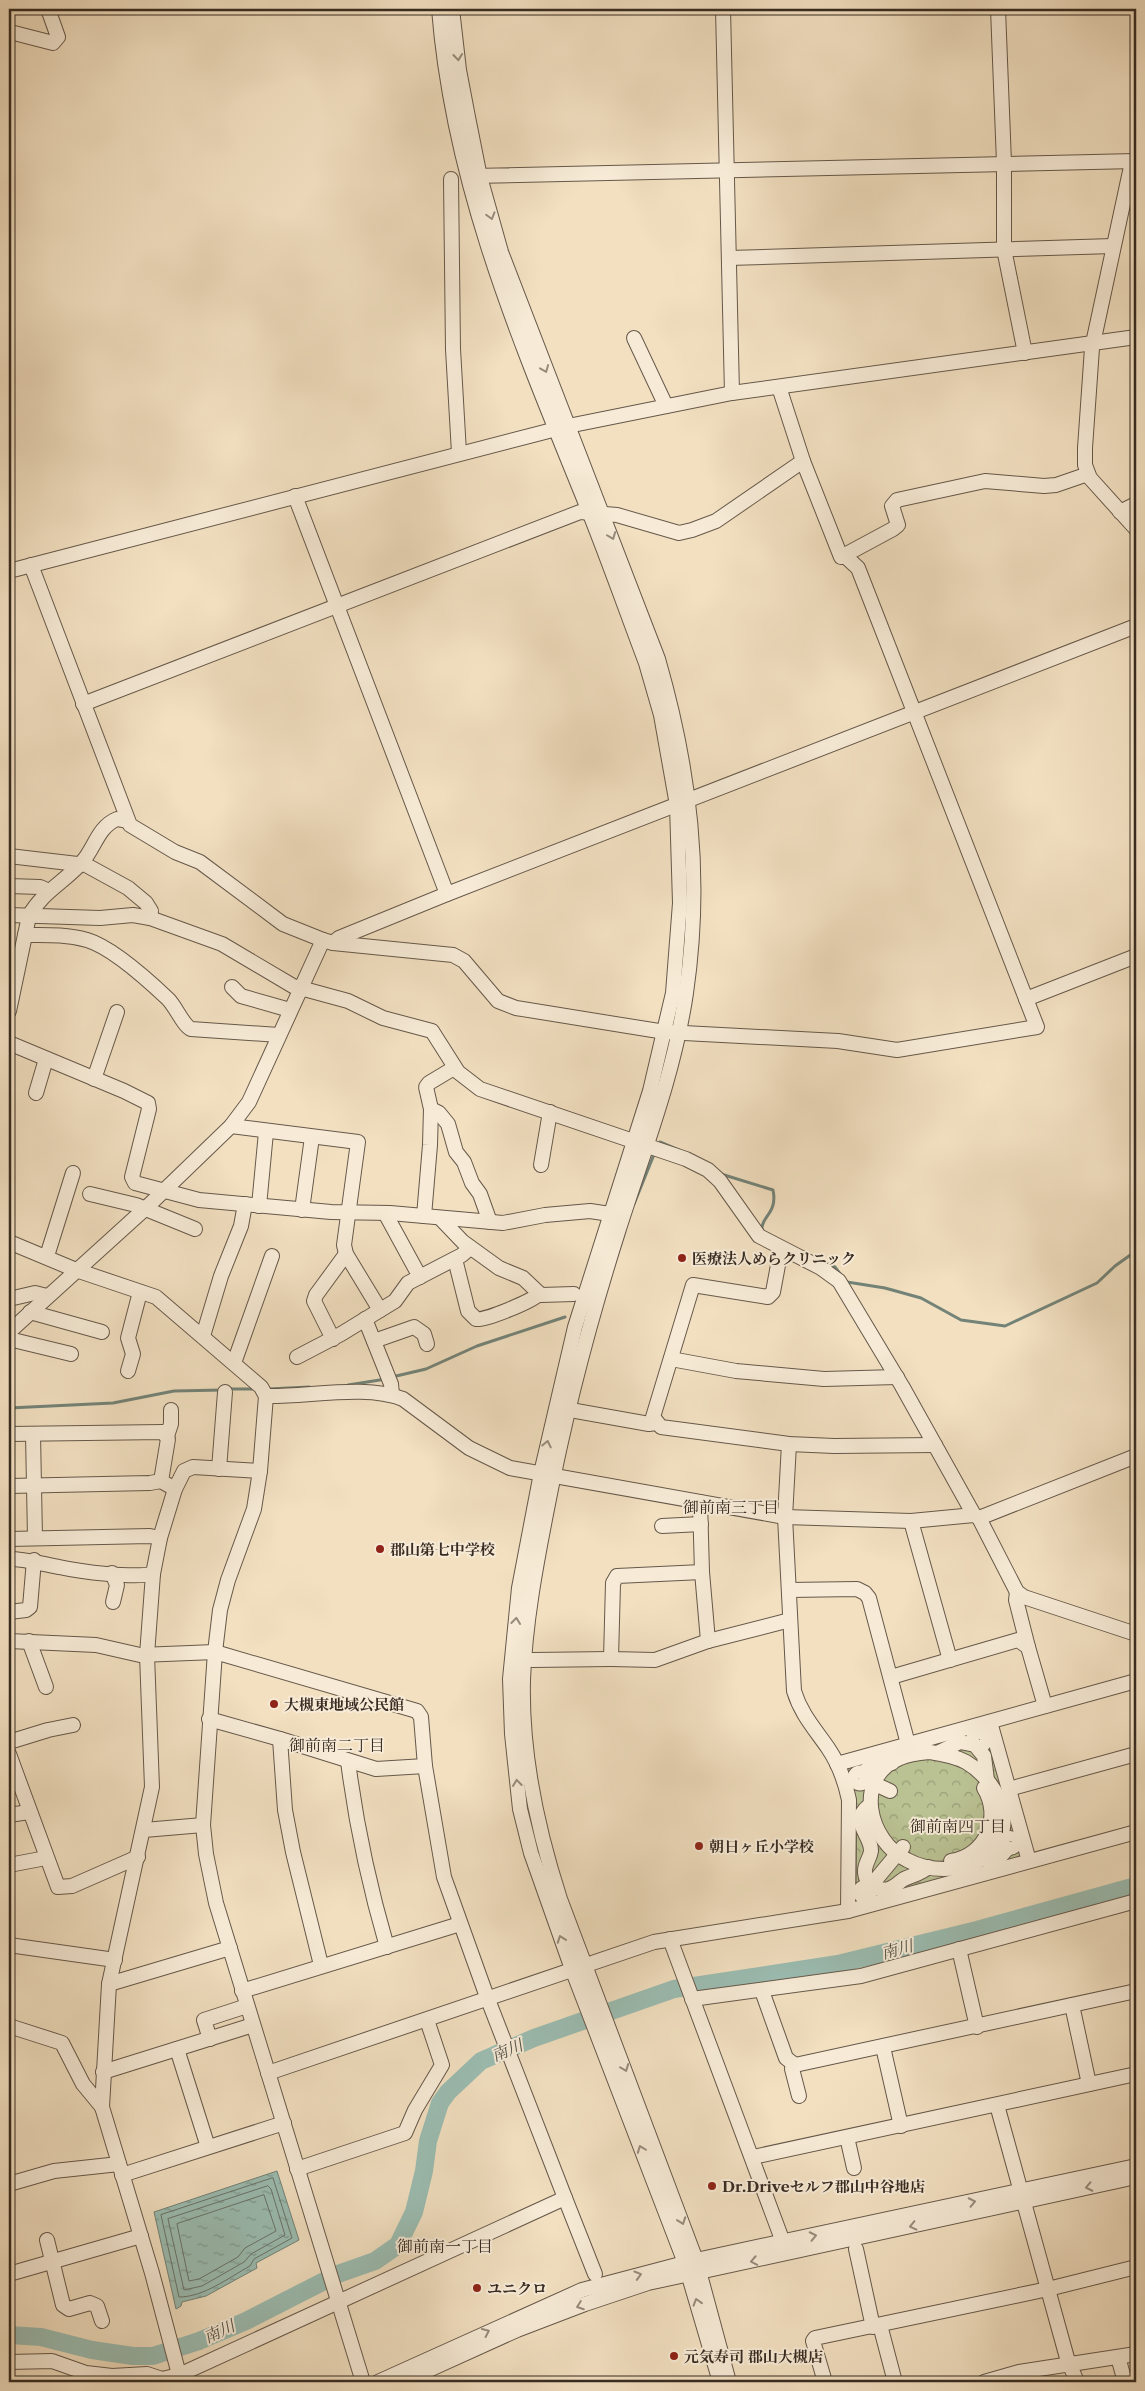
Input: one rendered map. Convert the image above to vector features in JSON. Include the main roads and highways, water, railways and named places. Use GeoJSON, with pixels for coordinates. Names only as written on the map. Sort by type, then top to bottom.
{"type":"FeatureCollection","features":[{"type":"Feature","properties":{"kind":"water"},"geometry":{"type":"Polygon","coordinates":[[[277,2171],[299,2240],[256,2263],[257,2268],[206,2296],[182,2302],[181,2306],[176,2309],[154,2212],[277,2171]]]}},
{"type":"Feature","properties":{"kind":"waterway"},"geometry":{"type":"LineString","coordinates":[[658,1146],[660,1142],[681,1151]]}},
{"type":"Feature","properties":{"kind":"waterway"},"geometry":{"type":"LineString","coordinates":[[634,1204],[655,1152]]}},
{"type":"Feature","properties":{"kind":"waterway"},"geometry":{"type":"LineString","coordinates":[[721,1174],[773,1190],[773,1204],[762,1225],[762,1229]]}},
{"type":"Feature","properties":{"kind":"waterway"},"geometry":{"type":"LineString","coordinates":[[845,1280],[921,1298],[961,1320],[1005,1326],[1097,1283],[1115,1266],[1136,1251]]}},
{"type":"Feature","properties":{"kind":"waterway"},"geometry":{"type":"LineString","coordinates":[[825,1263],[835,1267],[841,1275]]}},
{"type":"Feature","properties":{"kind":"waterway"},"geometry":{"type":"LineString","coordinates":[[392,1377],[426,1369],[477,1346],[565,1317]]}},
{"type":"Feature","properties":{"kind":"waterway"},"geometry":{"type":"LineString","coordinates":[[348,1385],[386,1379]]}},
{"type":"Feature","properties":{"kind":"waterway"},"geometry":{"type":"LineString","coordinates":[[268,1389],[309,1387]]}},
{"type":"Feature","properties":{"kind":"waterway"},"geometry":{"type":"LineString","coordinates":[[228,1389],[257,1389]]}},
{"type":"Feature","properties":{"kind":"waterway"},"geometry":{"type":"LineString","coordinates":[[9,1408],[113,1403],[174,1391],[222,1390]]}},
{"type":"Feature","properties":{"kind":"waterway","name":"南川"},"geometry":{"type":"LineString","coordinates":[[9,2335],[41,2337],[92,2350],[133,2356],[153,2356],[199,2341],[246,2321],[338,2274],[375,2261],[398,2245],[414,2212],[424,2171],[428,2141],[440,2103],[448,2092],[481,2061],[534,2038],[674,1989],[838,1964],[977,1930],[1136,1886]]}},
{"type":"Feature","properties":{"kind":"waterway","name":"南川"},"geometry":{"type":"LineString","coordinates":[[199,2341],[201,2348]]}},
{"type":"Feature","properties":{"kind":"place","name":"医療法人めらクリニック"},"geometry":{"type":"Point","coordinates":[682,1258]}},
{"type":"Feature","properties":{"kind":"place","name":"郡山第七中学校"},"geometry":{"type":"Point","coordinates":[380,1549]}},
{"type":"Feature","properties":{"kind":"place","name":"大槻東地域公民館"},"geometry":{"type":"Point","coordinates":[274,1704]}},
{"type":"Feature","properties":{"kind":"place","name":"朝日ヶ丘小学校"},"geometry":{"type":"Point","coordinates":[699,1846]}},
{"type":"Feature","properties":{"kind":"place","name":"Dr.Driveセルフ郡山中谷地店"},"geometry":{"type":"Point","coordinates":[712,2186]}},
{"type":"Feature","properties":{"kind":"place","name":"ユニクロ"},"geometry":{"type":"Point","coordinates":[477,2288]}},
{"type":"Feature","properties":{"kind":"place","name":"元気寿司 郡山大槻店"},"geometry":{"type":"Point","coordinates":[674,2356]}},
{"type":"Feature","properties":{"kind":"district","name":"御前南三丁目"},"geometry":{"type":"Point","coordinates":[731,1507]}},
{"type":"Feature","properties":{"kind":"district","name":"御前南二丁目"},"geometry":{"type":"Point","coordinates":[337,1745]}},
{"type":"Feature","properties":{"kind":"district","name":"御前南四丁目"},"geometry":{"type":"Point","coordinates":[958,1826]}},
{"type":"Feature","properties":{"kind":"district","name":"御前南一丁目"},"geometry":{"type":"Point","coordinates":[445,2246]}}]}
